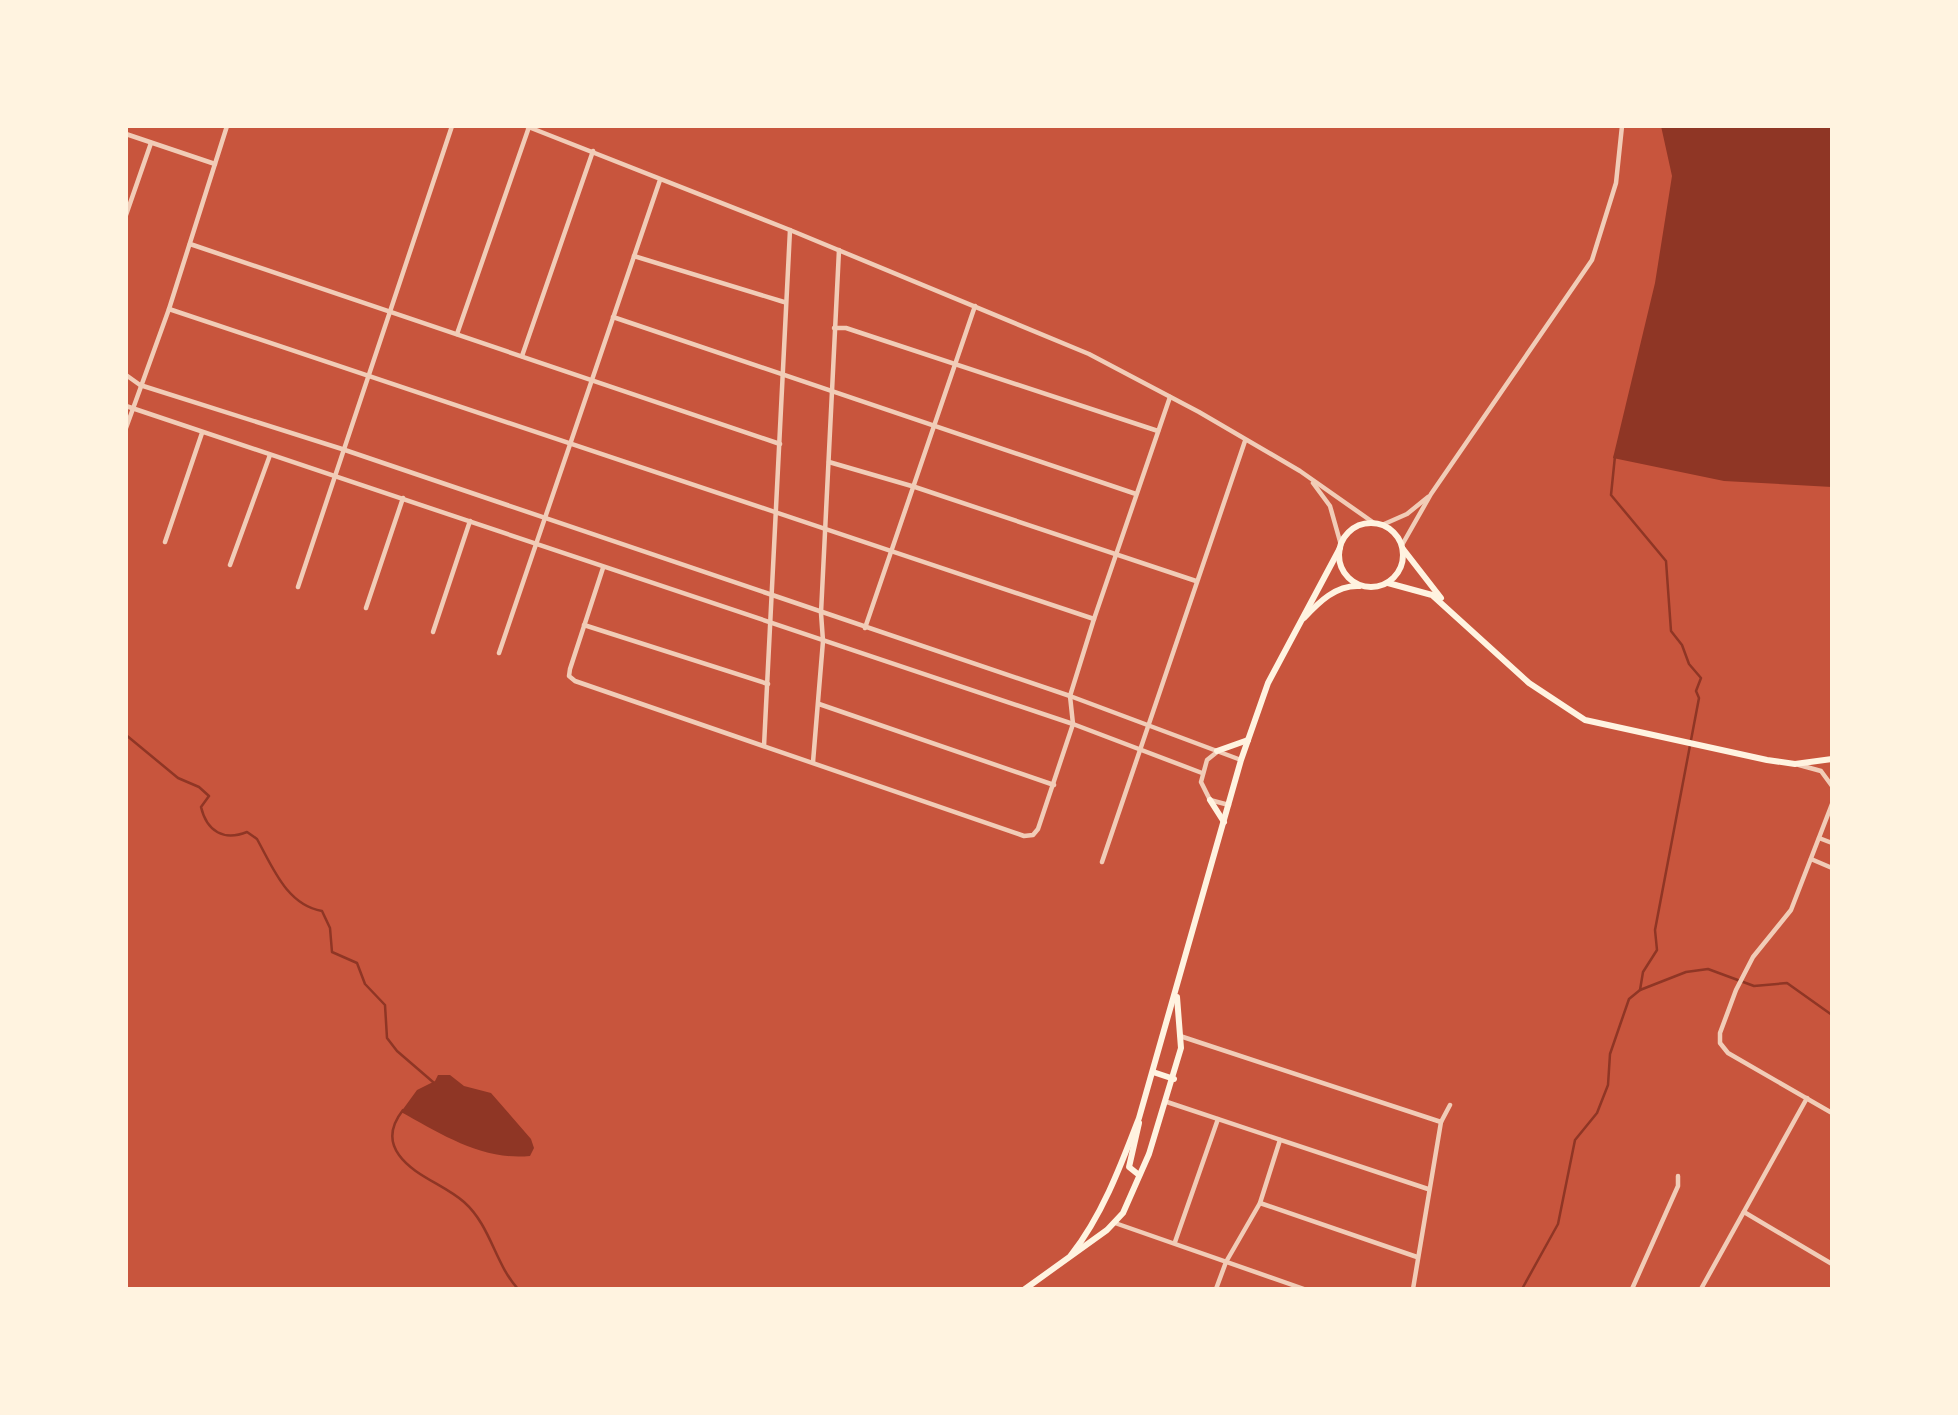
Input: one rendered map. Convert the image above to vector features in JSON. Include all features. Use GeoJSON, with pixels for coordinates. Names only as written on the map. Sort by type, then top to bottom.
{"type":"FeatureCollection","features":[{"type":"Feature","properties":{"kind":"main road"},"geometry":{"type":"LineString","coordinates":[[1071,1255],[1088,1231],[1122,1162],[1139,1118],[1177,993],[1241,760],[1268,683],[1340,546],[1352,530],[1378,524],[1397,536],[1447,605],[1529,682],[1573,714],[1596,724],[1795,764],[1832,760]]}},
{"type":"Feature","properties":{"kind":"main road"},"geometry":{"type":"LineString","coordinates":[[1340,546],[1343,572],[1362,586]]}},
{"type":"Feature","properties":{"kind":"main road"},"geometry":{"type":"LineString","coordinates":[[1298,625],[1329,595],[1351,586],[1376,588],[1388,583],[1398,574],[1403,562],[1402,546]]}},
{"type":"Feature","properties":{"kind":"main road"},"geometry":{"type":"LineString","coordinates":[[1388,583],[1418,589],[1447,605]]}},
{"type":"Feature","properties":{"kind":"main road"},"geometry":{"type":"LineString","coordinates":[[1217,751],[1248,740]]}},
{"type":"Feature","properties":{"kind":"main road"},"geometry":{"type":"LineString","coordinates":[[1210,800],[1224,822]]}},
{"type":"Feature","properties":{"kind":"main road"},"geometry":{"type":"LineString","coordinates":[[1025,1289],[1115,1223],[1139,1175],[1174,1079],[1181,1048],[1177,993]]}},
{"type":"Feature","properties":{"kind":"main road"},"geometry":{"type":"LineString","coordinates":[[1153,1072],[1174,1079]]}},
{"type":"Feature","properties":{"kind":"main road"},"geometry":{"type":"LineString","coordinates":[[1139,1118],[1139,1132],[1129,1167],[1139,1175]]}},
{"type":"Feature","properties":{"kind":"street"},"geometry":{"type":"LineString","coordinates":[[126,429],[169,309],[227,126]]}},
{"type":"Feature","properties":{"kind":"street"},"geometry":{"type":"LineString","coordinates":[[298,587],[333,475],[452,126]]}},
{"type":"Feature","properties":{"kind":"street"},"geometry":{"type":"LineString","coordinates":[[457,334],[528,126],[790,230],[1089,354],[1300,471],[1378,524],[1407,514],[1431,494]]}},
{"type":"Feature","properties":{"kind":"street"},"geometry":{"type":"LineString","coordinates":[[1402,546],[1431,494],[1592,260],[1616,183],[1622,126]]}},
{"type":"Feature","properties":{"kind":"street"},"geometry":{"type":"LineString","coordinates":[[126,134],[215,164]]}},
{"type":"Feature","properties":{"kind":"street"},"geometry":{"type":"LineString","coordinates":[[126,215],[151,143]]}},
{"type":"Feature","properties":{"kind":"street"},"geometry":{"type":"LineString","coordinates":[[522,356],[593,151]]}},
{"type":"Feature","properties":{"kind":"street"},"geometry":{"type":"LineString","coordinates":[[499,653],[660,180]]}},
{"type":"Feature","properties":{"kind":"street"},"geometry":{"type":"LineString","coordinates":[[764,746],[778,512],[784,302],[790,230]]}},
{"type":"Feature","properties":{"kind":"street"},"geometry":{"type":"LineString","coordinates":[[190,244],[780,444]]}},
{"type":"Feature","properties":{"kind":"street"},"geometry":{"type":"LineString","coordinates":[[813,762],[823,641],[821,612],[839,250]]}},
{"type":"Feature","properties":{"kind":"street"},"geometry":{"type":"LineString","coordinates":[[634,256],[784,302]]}},
{"type":"Feature","properties":{"kind":"street"},"geometry":{"type":"LineString","coordinates":[[865,628],[975,306]]}},
{"type":"Feature","properties":{"kind":"street"},"geometry":{"type":"LineString","coordinates":[[169,309],[1094,619]]}},
{"type":"Feature","properties":{"kind":"street"},"geometry":{"type":"LineString","coordinates":[[613,317],[1136,494]]}},
{"type":"Feature","properties":{"kind":"street"},"geometry":{"type":"LineString","coordinates":[[834,328],[846,328],[1158,431]]}},
{"type":"Feature","properties":{"kind":"street"},"geometry":{"type":"LineString","coordinates":[[126,375],[140,385],[342,449],[1070,696],[1241,760]]}},
{"type":"Feature","properties":{"kind":"street"},"geometry":{"type":"LineString","coordinates":[[604,568],[569,676],[575,681],[1024,836],[1033,835],[1038,830],[1073,724],[1070,696],[1094,619],[1170,397]]}},
{"type":"Feature","properties":{"kind":"street"},"geometry":{"type":"LineString","coordinates":[[126,406],[1073,724],[1202,773]]}},
{"type":"Feature","properties":{"kind":"street"},"geometry":{"type":"LineString","coordinates":[[164,542],[202,433]]}},
{"type":"Feature","properties":{"kind":"street"},"geometry":{"type":"LineString","coordinates":[[1102,862],[1245,441]]}},
{"type":"Feature","properties":{"kind":"street"},"geometry":{"type":"LineString","coordinates":[[230,565],[270,455]]}},
{"type":"Feature","properties":{"kind":"street"},"geometry":{"type":"LineString","coordinates":[[829,463],[915,487],[1196,581]]}},
{"type":"Feature","properties":{"kind":"street"},"geometry":{"type":"LineString","coordinates":[[1300,471],[1318,488],[1329,506],[1340,546]]}},
{"type":"Feature","properties":{"kind":"street"},"geometry":{"type":"LineString","coordinates":[[366,608],[403,498]]}},
{"type":"Feature","properties":{"kind":"street"},"geometry":{"type":"LineString","coordinates":[[433,632],[470,522]]}},
{"type":"Feature","properties":{"kind":"street"},"geometry":{"type":"LineString","coordinates":[[584,625],[768,684]]}},
{"type":"Feature","properties":{"kind":"street"},"geometry":{"type":"LineString","coordinates":[[819,704],[1054,785]]}},
{"type":"Feature","properties":{"kind":"street"},"geometry":{"type":"LineString","coordinates":[[1217,751],[1207,760],[1201,782],[1210,800],[1229,805]]}},
{"type":"Feature","properties":{"kind":"street"},"geometry":{"type":"LineString","coordinates":[[1795,764],[1821,771],[1832,786]]}},
{"type":"Feature","properties":{"kind":"street"},"geometry":{"type":"LineString","coordinates":[[1832,804],[1791,910],[1766,939],[1743,975],[1720,1033],[1720,1044],[1728,1053],[1832,1113]]}},
{"type":"Feature","properties":{"kind":"street"},"geometry":{"type":"LineString","coordinates":[[1819,838],[1832,844]]}},
{"type":"Feature","properties":{"kind":"street"},"geometry":{"type":"LineString","coordinates":[[1811,859],[1832,868]]}},
{"type":"Feature","properties":{"kind":"street"},"geometry":{"type":"LineString","coordinates":[[1180,1036],[1441,1122]]}},
{"type":"Feature","properties":{"kind":"street"},"geometry":{"type":"LineString","coordinates":[[1700,1289],[1807,1098]]}},
{"type":"Feature","properties":{"kind":"street"},"geometry":{"type":"LineString","coordinates":[[1167,1102],[1428,1189]]}},
{"type":"Feature","properties":{"kind":"street"},"geometry":{"type":"LineString","coordinates":[[1412,1289],[1441,1122],[1450,1105]]}},
{"type":"Feature","properties":{"kind":"street"},"geometry":{"type":"LineString","coordinates":[[1175,1242],[1218,1119]]}},
{"type":"Feature","properties":{"kind":"street"},"geometry":{"type":"LineString","coordinates":[[1216,1289],[1226,1262],[1260,1203],[1280,1140]]}},
{"type":"Feature","properties":{"kind":"street"},"geometry":{"type":"LineString","coordinates":[[1632,1289],[1678,1186],[1678,1176]]}},
{"type":"Feature","properties":{"kind":"street"},"geometry":{"type":"LineString","coordinates":[[1260,1203],[1417,1257]]}},
{"type":"Feature","properties":{"kind":"street"},"geometry":{"type":"LineString","coordinates":[[1744,1212],[1832,1264]]}},
{"type":"Feature","properties":{"kind":"street"},"geometry":{"type":"LineString","coordinates":[[1115,1223],[1304,1289]]}},
{"type":"Feature","properties":{"kind":"shaded area"},"geometry":{"type":"Polygon","coordinates":[[[1661,126],[1832,126],[1832,487],[1724,481],[1613,458],[1655,283],[1672,176],[1661,126]]]}},
{"type":"Feature","properties":{"kind":"shaded area"},"geometry":{"type":"Polygon","coordinates":[[[438,1075],[450,1075],[464,1086],[491,1093],[531,1139],[534,1148],[530,1156],[479,1150],[447,1137],[401,1112],[417,1090],[435,1081],[438,1075]]]}},
{"type":"Feature","properties":{"kind":"waterway"},"geometry":{"type":"LineString","coordinates":[[1522,1289],[1558,1224],[1575,1140],[1597,1113],[1608,1085],[1610,1054],[1629,999],[1640,990],[1643,972],[1657,950],[1655,930],[1699,698],[1696,691],[1701,678],[1689,664],[1682,645],[1671,631],[1666,561],[1611,495],[1615,456]]}},
{"type":"Feature","properties":{"kind":"waterway"},"geometry":{"type":"LineString","coordinates":[[126,735],[178,778],[199,787],[209,796],[201,807],[207,823],[212,828],[224,835],[247,832],[257,839],[275,873],[290,893],[299,901],[322,911],[330,928],[332,952],[357,963],[365,984],[385,1005],[387,1038],[397,1051],[433,1082]]}},
{"type":"Feature","properties":{"kind":"waterway"},"geometry":{"type":"LineString","coordinates":[[1640,990],[1686,972],[1708,969],[1754,986],[1787,983],[1832,1015]]}},
{"type":"Feature","properties":{"kind":"waterway"},"geometry":{"type":"LineString","coordinates":[[403,1110],[393,1132],[393,1144],[399,1155],[413,1169],[456,1196],[473,1212],[518,1289]]}}]}
